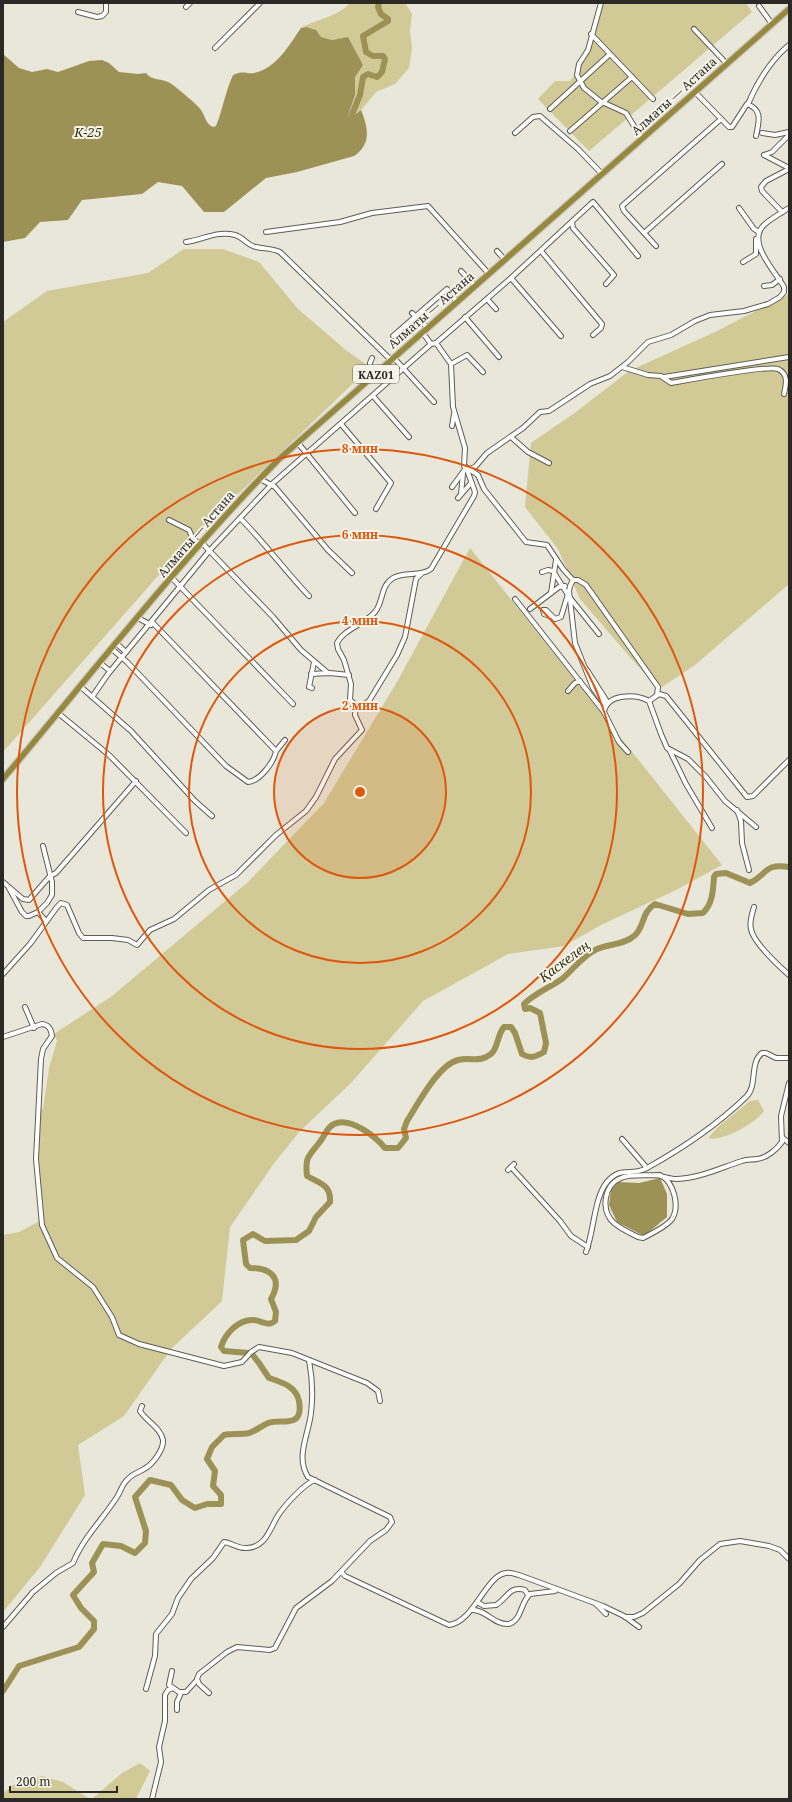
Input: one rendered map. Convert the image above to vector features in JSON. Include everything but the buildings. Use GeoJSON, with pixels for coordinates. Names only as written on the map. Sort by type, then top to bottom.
{"type":"FeatureCollection","features":[{"type":"Feature","properties":{"kind":"highway","name":"Алматы — Астана"},"geometry":{"type":"LineString","coordinates":[[3,780],[201,544],[260,479],[392,359],[789,9]]}},
{"type":"Feature","properties":{"kind":"street"},"geometry":{"type":"LineString","coordinates":[[78,12],[99,17],[106,12],[106,3]]}},
{"type":"Feature","properties":{"kind":"street"},"geometry":{"type":"LineString","coordinates":[[186,7],[190,3]]}},
{"type":"Feature","properties":{"kind":"street"},"geometry":{"type":"LineString","coordinates":[[215,48],[260,3]]}},
{"type":"Feature","properties":{"kind":"street"},"geometry":{"type":"LineString","coordinates":[[601,3],[591,34],[588,50],[578,68],[577,75],[580,82],[588,92],[603,103],[626,113],[642,140]]}},
{"type":"Feature","properties":{"kind":"street"},"geometry":{"type":"LineString","coordinates":[[759,6],[772,24]]}},
{"type":"Feature","properties":{"kind":"street"},"geometry":{"type":"LineString","coordinates":[[694,28],[727,64]]}},
{"type":"Feature","properties":{"kind":"street"},"geometry":{"type":"LineString","coordinates":[[591,34],[653,100]]}},
{"type":"Feature","properties":{"kind":"street"},"geometry":{"type":"LineString","coordinates":[[695,92],[731,128],[745,106],[748,104],[773,62],[789,45]]}},
{"type":"Feature","properties":{"kind":"street"},"geometry":{"type":"LineString","coordinates":[[550,109],[610,54]]}},
{"type":"Feature","properties":{"kind":"street"},"geometry":{"type":"LineString","coordinates":[[570,131],[632,76]]}},
{"type":"Feature","properties":{"kind":"street"},"geometry":{"type":"LineString","coordinates":[[748,104],[759,113],[756,136]]}},
{"type":"Feature","properties":{"kind":"street"},"geometry":{"type":"LineString","coordinates":[[515,133],[533,117],[540,116],[578,149],[602,174]]}},
{"type":"Feature","properties":{"kind":"street"},"geometry":{"type":"LineString","coordinates":[[656,246],[622,208],[623,204],[721,119]]}},
{"type":"Feature","properties":{"kind":"street"},"geometry":{"type":"LineString","coordinates":[[762,133],[775,135],[789,132]]}},
{"type":"Feature","properties":{"kind":"street"},"geometry":{"type":"LineString","coordinates":[[789,135],[772,152],[764,155],[789,168]]}},
{"type":"Feature","properties":{"kind":"street"},"geometry":{"type":"LineString","coordinates":[[644,233],[722,164]]}},
{"type":"Feature","properties":{"kind":"street"},"geometry":{"type":"LineString","coordinates":[[782,212],[762,191],[761,187],[766,180],[789,168]]}},
{"type":"Feature","properties":{"kind":"street"},"geometry":{"type":"LineString","coordinates":[[92,697],[110,671],[181,587],[210,550],[272,484],[431,344],[436,343],[511,278],[593,202],[638,256]]}},
{"type":"Feature","properties":{"kind":"street"},"geometry":{"type":"LineString","coordinates":[[266,232],[340,222],[372,213],[428,206],[489,274]]}},
{"type":"Feature","properties":{"kind":"street"},"geometry":{"type":"LineString","coordinates":[[739,208],[754,229],[759,232]]}},
{"type":"Feature","properties":{"kind":"street"},"geometry":{"type":"LineString","coordinates":[[452,487],[467,468],[475,466],[487,453],[511,437],[540,412],[549,411],[574,393],[590,384],[610,376],[648,342],[671,335],[695,321],[710,315],[750,310],[774,301],[782,295],[784,290],[780,279],[759,247],[758,238],[759,232],[765,224],[789,208]]}},
{"type":"Feature","properties":{"kind":"street"},"geometry":{"type":"LineString","coordinates":[[572,222],[573,228],[614,275],[606,284]]}},
{"type":"Feature","properties":{"kind":"street"},"geometry":{"type":"LineString","coordinates":[[186,242],[200,240],[213,235],[229,234],[236,235],[255,247],[269,247],[280,252],[404,369],[434,402]]}},
{"type":"Feature","properties":{"kind":"street"},"geometry":{"type":"LineString","coordinates":[[743,262],[756,254],[755,242],[758,238]]}},
{"type":"Feature","properties":{"kind":"street"},"geometry":{"type":"LineString","coordinates":[[497,251],[505,260]]}},
{"type":"Feature","properties":{"kind":"street"},"geometry":{"type":"LineString","coordinates":[[541,251],[602,324],[602,327],[593,335]]}},
{"type":"Feature","properties":{"kind":"street"},"geometry":{"type":"LineString","coordinates":[[462,271],[475,286]]}},
{"type":"Feature","properties":{"kind":"street"},"geometry":{"type":"LineString","coordinates":[[511,278],[561,336]]}},
{"type":"Feature","properties":{"kind":"street"},"geometry":{"type":"LineString","coordinates":[[764,286],[772,285],[780,279]]}},
{"type":"Feature","properties":{"kind":"street"},"geometry":{"type":"LineString","coordinates":[[393,336],[414,314],[447,289],[457,302]]}},
{"type":"Feature","properties":{"kind":"street"},"geometry":{"type":"LineString","coordinates":[[487,299],[496,309]]}},
{"type":"Feature","properties":{"kind":"street"},"geometry":{"type":"LineString","coordinates":[[414,314],[428,328]]}},
{"type":"Feature","properties":{"kind":"street"},"geometry":{"type":"LineString","coordinates":[[465,317],[499,357]]}},
{"type":"Feature","properties":{"kind":"street"},"geometry":{"type":"LineString","coordinates":[[423,333],[431,344]]}},
{"type":"Feature","properties":{"kind":"street"},"geometry":{"type":"LineString","coordinates":[[436,343],[452,364],[454,413],[452,426]]}},
{"type":"Feature","properties":{"kind":"street"},"geometry":{"type":"LineString","coordinates":[[452,364],[467,355],[483,372]]}},
{"type":"Feature","properties":{"kind":"street"},"geometry":{"type":"LineString","coordinates":[[622,366],[648,375],[664,377],[789,356]]}},
{"type":"Feature","properties":{"kind":"street"},"geometry":{"type":"LineString","coordinates":[[371,378],[370,363],[372,358]]}},
{"type":"Feature","properties":{"kind":"street"},"geometry":{"type":"LineString","coordinates":[[664,377],[671,383],[761,368],[776,369],[782,372],[787,381],[784,394]]}},
{"type":"Feature","properties":{"kind":"street"},"geometry":{"type":"LineString","coordinates":[[373,396],[409,437]]}},
{"type":"Feature","properties":{"kind":"street"},"geometry":{"type":"LineString","coordinates":[[454,413],[465,448],[463,464],[478,475],[484,489],[526,542],[546,544],[556,560],[573,580],[581,581],[589,588],[658,687],[657,696]]}},
{"type":"Feature","properties":{"kind":"street"},"geometry":{"type":"LineString","coordinates":[[341,424],[391,483],[376,510]]}},
{"type":"Feature","properties":{"kind":"street"},"geometry":{"type":"LineString","coordinates":[[511,437],[528,452],[549,463]]}},
{"type":"Feature","properties":{"kind":"street"},"geometry":{"type":"LineString","coordinates":[[298,443],[355,513]]}},
{"type":"Feature","properties":{"kind":"street"},"geometry":{"type":"LineString","coordinates":[[422,573],[416,579],[407,630],[400,647],[369,701],[362,706],[356,705],[350,698],[351,684],[349,675],[338,649],[339,640],[374,612],[384,587],[392,578],[403,574],[422,573],[431,570],[474,496],[467,468]]}},
{"type":"Feature","properties":{"kind":"street"},"geometry":{"type":"LineString","coordinates":[[464,472],[459,496],[471,483]]}},
{"type":"Feature","properties":{"kind":"street"},"geometry":{"type":"LineString","coordinates":[[260,479],[272,484],[328,550],[352,573]]}},
{"type":"Feature","properties":{"kind":"street"},"geometry":{"type":"LineString","coordinates":[[240,518],[266,544],[290,576],[309,596]]}},
{"type":"Feature","properties":{"kind":"street"},"geometry":{"type":"LineString","coordinates":[[169,520],[189,530],[193,539],[210,550],[273,617],[298,647],[314,662],[318,662],[328,673]]}},
{"type":"Feature","properties":{"kind":"street"},"geometry":{"type":"LineString","coordinates":[[551,593],[553,571],[556,560]]}},
{"type":"Feature","properties":{"kind":"street"},"geometry":{"type":"LineString","coordinates":[[542,572],[548,570],[553,571],[569,596],[599,634]]}},
{"type":"Feature","properties":{"kind":"street"},"geometry":{"type":"LineString","coordinates":[[172,578],[293,704]]}},
{"type":"Feature","properties":{"kind":"street"},"geometry":{"type":"LineString","coordinates":[[573,580],[570,586],[569,596],[575,643],[586,667],[593,688],[607,705]]}},
{"type":"Feature","properties":{"kind":"street"},"geometry":{"type":"LineString","coordinates":[[530,609],[559,587],[570,586]]}},
{"type":"Feature","properties":{"kind":"street"},"geometry":{"type":"LineString","coordinates":[[550,616],[555,619],[561,617],[569,596]]}},
{"type":"Feature","properties":{"kind":"street"},"geometry":{"type":"LineString","coordinates":[[515,599],[576,674],[604,712],[619,742],[628,752]]}},
{"type":"Feature","properties":{"kind":"street"},"geometry":{"type":"LineString","coordinates":[[138,618],[156,626],[276,751]]}},
{"type":"Feature","properties":{"kind":"street"},"geometry":{"type":"LineString","coordinates":[[117,644],[126,652]]}},
{"type":"Feature","properties":{"kind":"street"},"geometry":{"type":"LineString","coordinates":[[112,649],[122,657],[222,761],[244,780],[253,782],[257,779],[285,740]]}},
{"type":"Feature","properties":{"kind":"street"},"geometry":{"type":"LineString","coordinates":[[312,688],[309,687],[314,662]]}},
{"type":"Feature","properties":{"kind":"street"},"geometry":{"type":"LineString","coordinates":[[100,663],[110,671]]}},
{"type":"Feature","properties":{"kind":"street"},"geometry":{"type":"LineString","coordinates":[[586,667],[606,697],[607,705]]}},
{"type":"Feature","properties":{"kind":"street"},"geometry":{"type":"LineString","coordinates":[[311,674],[328,673],[349,675]]}},
{"type":"Feature","properties":{"kind":"street"},"geometry":{"type":"LineString","coordinates":[[568,691],[575,683],[580,681]]}},
{"type":"Feature","properties":{"kind":"street"},"geometry":{"type":"LineString","coordinates":[[81,686],[131,731],[195,801],[212,816]]}},
{"type":"Feature","properties":{"kind":"street"},"geometry":{"type":"LineString","coordinates":[[604,712],[607,705],[614,699],[623,696],[649,701],[662,694],[666,696],[746,797],[753,796],[789,760]]}},
{"type":"Feature","properties":{"kind":"street"},"geometry":{"type":"LineString","coordinates":[[606,697],[614,699]]}},
{"type":"Feature","properties":{"kind":"street"},"geometry":{"type":"LineString","coordinates":[[649,701],[660,734],[686,784],[712,828]]}},
{"type":"Feature","properties":{"kind":"street"},"geometry":{"type":"LineString","coordinates":[[3,974],[30,944],[57,906],[63,903],[67,905],[79,933],[83,938],[112,938],[139,944],[150,930],[174,919],[209,890],[236,875],[276,835],[306,811],[316,797],[335,760],[362,730],[356,715],[356,705]]}},
{"type":"Feature","properties":{"kind":"street"},"geometry":{"type":"LineString","coordinates":[[58,713],[100,748],[136,781],[186,833]]}},
{"type":"Feature","properties":{"kind":"street"},"geometry":{"type":"LineString","coordinates":[[669,749],[688,759],[706,777],[725,801],[756,827]]}},
{"type":"Feature","properties":{"kind":"street"},"geometry":{"type":"LineString","coordinates":[[3,882],[23,899],[29,900],[50,876],[56,873],[136,781]]}},
{"type":"Feature","properties":{"kind":"street"},"geometry":{"type":"LineString","coordinates":[[736,810],[741,821],[742,843],[749,870]]}},
{"type":"Feature","properties":{"kind":"street"},"geometry":{"type":"LineString","coordinates":[[9,888],[12,896],[24,914],[30,916],[38,912],[47,903],[52,896],[52,882],[43,846]]}},
{"type":"Feature","properties":{"kind":"street"},"geometry":{"type":"LineString","coordinates":[[754,907],[750,925],[751,931],[760,944],[789,975]]}},
{"type":"Feature","properties":{"kind":"street"},"geometry":{"type":"LineString","coordinates":[[38,912],[46,921]]}},
{"type":"Feature","properties":{"kind":"street"},"geometry":{"type":"LineString","coordinates":[[25,1007],[34,1028]]}},
{"type":"Feature","properties":{"kind":"street"},"geometry":{"type":"LineString","coordinates":[[3,1038],[42,1024],[48,1026],[52,1036],[43,1049],[41,1059],[36,1159],[42,1225],[57,1258],[93,1287],[112,1317],[119,1335],[139,1344],[224,1366],[242,1362],[256,1348],[262,1347],[292,1353],[367,1383],[378,1391],[380,1401]]}},
{"type":"Feature","properties":{"kind":"street"},"geometry":{"type":"LineString","coordinates":[[511,1167],[560,1221],[571,1236],[587,1249],[600,1195],[606,1183],[616,1173],[638,1171],[647,1168],[698,1137],[748,1096],[751,1091],[757,1060],[760,1054],[764,1052],[776,1058],[789,1058]]}},
{"type":"Feature","properties":{"kind":"street"},"geometry":{"type":"LineString","coordinates":[[675,1179],[673,1190],[675,1202],[672,1219],[646,1237],[638,1237],[613,1222],[605,1207],[606,1195],[612,1183],[624,1177],[660,1176],[675,1179],[712,1173],[744,1160],[760,1158],[780,1145],[783,1138],[781,1116],[789,1083]]}},
{"type":"Feature","properties":{"kind":"street"},"geometry":{"type":"LineString","coordinates":[[783,1138],[789,1143]]}},
{"type":"Feature","properties":{"kind":"street"},"geometry":{"type":"LineString","coordinates":[[622,1139],[647,1168]]}},
{"type":"Feature","properties":{"kind":"street"},"geometry":{"type":"LineString","coordinates":[[660,1176],[667,1180],[673,1190]]}},
{"type":"Feature","properties":{"kind":"street"},"geometry":{"type":"LineString","coordinates":[[172,1671],[169,1683],[171,1688],[181,1693],[186,1692],[197,1680],[199,1674],[235,1648],[242,1646],[270,1650],[275,1648],[296,1608],[341,1572],[370,1541],[386,1530],[392,1522],[390,1517],[308,1477],[303,1462],[312,1406],[310,1360]]}},
{"type":"Feature","properties":{"kind":"street"},"geometry":{"type":"LineString","coordinates":[[3,1627],[33,1592],[56,1572],[74,1563],[79,1549],[118,1496],[123,1484],[129,1477],[145,1468],[159,1452],[163,1444],[162,1436],[141,1413],[142,1406]]}},
{"type":"Feature","properties":{"kind":"street"},"geometry":{"type":"LineString","coordinates":[[146,1689],[155,1656],[154,1636],[172,1614],[178,1598],[191,1579],[213,1558],[224,1542],[245,1548],[255,1546],[264,1540],[278,1515],[288,1503],[314,1480]]}},
{"type":"Feature","properties":{"kind":"street"},"geometry":{"type":"LineString","coordinates":[[624,1616],[634,1617],[643,1613],[679,1584],[704,1555],[720,1544],[740,1541],[769,1546],[780,1550],[789,1559]]}},
{"type":"Feature","properties":{"kind":"street"},"geometry":{"type":"LineString","coordinates":[[341,1572],[345,1576],[444,1624],[454,1624],[472,1610],[495,1580],[506,1573],[519,1575],[596,1604],[624,1616],[639,1627]]}},
{"type":"Feature","properties":{"kind":"street"},"geometry":{"type":"LineString","coordinates":[[477,1602],[484,1606],[496,1605],[508,1593],[518,1589],[525,1590],[528,1595]]}},
{"type":"Feature","properties":{"kind":"street"},"geometry":{"type":"LineString","coordinates":[[472,1610],[477,1610],[498,1622],[506,1624],[511,1623],[518,1618],[523,1603],[528,1595],[557,1590]]}},
{"type":"Feature","properties":{"kind":"street"},"geometry":{"type":"LineString","coordinates":[[596,1604],[606,1614]]}},
{"type":"Feature","properties":{"kind":"street"},"geometry":{"type":"LineString","coordinates":[[197,1680],[209,1693]]}},
{"type":"Feature","properties":{"kind":"street"},"geometry":{"type":"LineString","coordinates":[[152,1799],[160,1762],[159,1747],[165,1720],[165,1695],[171,1688]]}},
{"type":"Feature","properties":{"kind":"street"},"geometry":{"type":"LineString","coordinates":[[177,1710],[177,1702],[181,1693]]}},
{"type":"Feature","properties":{"kind":"shaded area"},"geometry":{"type":"Polygon","coordinates":[[[350,3],[405,3],[412,14],[410,30],[412,48],[409,68],[395,84],[376,92],[361,110],[346,123],[355,95],[355,52],[348,37],[332,40],[321,37],[317,32],[308,27],[301,28],[339,12],[350,3]]]}},
{"type":"Feature","properties":{"kind":"shaded area"},"geometry":{"type":"Polygon","coordinates":[[[603,3],[746,3],[752,12],[589,151],[538,99],[555,81],[570,81],[578,72],[603,3]]]}},
{"type":"Feature","properties":{"kind":"shaded area"},"geometry":{"type":"Polygon","coordinates":[[[184,249],[223,249],[259,262],[298,309],[347,351],[370,367],[186,544],[3,752],[3,322],[47,291],[148,273],[184,249]]]}},
{"type":"Feature","properties":{"kind":"shaded area"},"geometry":{"type":"Polygon","coordinates":[[[789,294],[789,584],[695,665],[659,689],[580,599],[558,549],[525,507],[531,443],[576,412],[629,371],[715,332],[789,294]]]}},
{"type":"Feature","properties":{"kind":"shaded area"},"geometry":{"type":"Polygon","coordinates":[[[470,548],[722,865],[676,890],[601,925],[564,946],[508,954],[423,1001],[351,1083],[300,1131],[275,1162],[230,1227],[222,1301],[171,1349],[124,1416],[78,1445],[85,1495],[40,1567],[3,1612],[3,1235],[19,1232],[40,1221],[36,1164],[39,1109],[43,1109],[49,1068],[57,1041],[54,1034],[112,996],[248,882],[324,803],[397,682],[470,548]]]}},
{"type":"Feature","properties":{"kind":"shaded area"},"geometry":{"type":"Polygon","coordinates":[[[758,1100],[764,1111],[754,1121],[730,1135],[714,1139],[708,1138],[719,1126],[750,1101],[758,1100]]]}},
{"type":"Feature","properties":{"kind":"shaded area"},"geometry":{"type":"Polygon","coordinates":[[[140,1763],[150,1771],[136,1799],[92,1799],[122,1773],[140,1763]]]}},
{"type":"Feature","properties":{"kind":"shaded area"},"geometry":{"type":"Polygon","coordinates":[[[42,1776],[63,1782],[90,1799],[3,1799],[3,1793],[13,1785],[42,1776]]]}},
{"type":"Feature","properties":{"kind":"water","name":"К-25"},"geometry":{"type":"Polygon","coordinates":[[[307,27],[316,30],[321,37],[332,40],[348,37],[363,65],[355,77],[355,95],[346,122],[361,110],[367,129],[367,135],[364,146],[354,156],[297,172],[266,178],[224,212],[204,212],[182,186],[158,182],[142,194],[82,200],[68,220],[40,222],[25,238],[3,242],[3,54],[19,68],[32,72],[47,69],[58,72],[89,61],[102,60],[109,63],[119,72],[138,74],[146,73],[148,76],[170,83],[182,92],[199,108],[207,122],[213,127],[216,126],[233,75],[242,72],[254,73],[269,67],[282,55],[301,28],[307,27]]]}},
{"type":"Feature","properties":{"kind":"water"},"geometry":{"type":"Polygon","coordinates":[[[660,1178],[667,1194],[667,1217],[644,1236],[617,1222],[609,1205],[611,1190],[618,1182],[639,1183],[660,1178]]]}},
{"type":"Feature","properties":{"kind":"waterway"},"geometry":{"type":"LineString","coordinates":[[340,128],[351,117],[360,95],[363,77],[368,74],[377,77],[382,72],[385,59],[383,56],[373,56],[366,52],[363,36],[388,21],[388,19],[381,14],[378,7],[379,3]]}},
{"type":"Feature","properties":{"kind":"waterway","name":"Қаскелең"},"geometry":{"type":"LineString","coordinates":[[249,1353],[224,1351],[221,1347],[229,1332],[243,1322],[254,1320],[270,1324],[275,1321],[276,1312],[271,1299],[276,1285],[273,1276],[269,1272],[257,1268],[250,1268],[246,1264],[243,1240],[253,1234],[265,1241],[296,1240],[309,1231],[316,1217],[330,1202],[330,1196],[327,1188],[321,1183],[307,1176],[306,1165],[308,1158],[331,1126],[340,1122],[355,1125],[369,1133],[385,1148],[398,1148],[406,1138],[404,1129],[407,1121],[429,1086],[443,1069],[458,1060],[487,1057],[495,1049],[504,1027],[511,1027],[515,1033],[522,1054],[533,1057],[544,1052],[546,1043],[540,1013],[530,1008],[525,1009],[524,1004],[537,994],[562,979],[582,959],[592,952],[601,947],[621,943],[634,936],[640,928],[647,911],[655,904],[688,914],[703,913],[711,901],[714,877],[716,874],[726,873],[750,883],[770,868],[781,866],[789,867]]}},
{"type":"Feature","properties":{"kind":"waterway","name":"Қаскелең"},"geometry":{"type":"LineString","coordinates":[[3,1691],[19,1666],[79,1647],[94,1629],[94,1621],[81,1608],[73,1595],[94,1572],[92,1563],[103,1544],[121,1546],[135,1553],[145,1543],[146,1531],[135,1497],[150,1480],[171,1485],[182,1500],[195,1508],[207,1504],[221,1504],[221,1495],[213,1486],[215,1471],[207,1459],[212,1447],[224,1435],[249,1433],[268,1423],[290,1421],[298,1416],[300,1410],[299,1401],[295,1392],[287,1385],[269,1378],[252,1354]]}}]}
